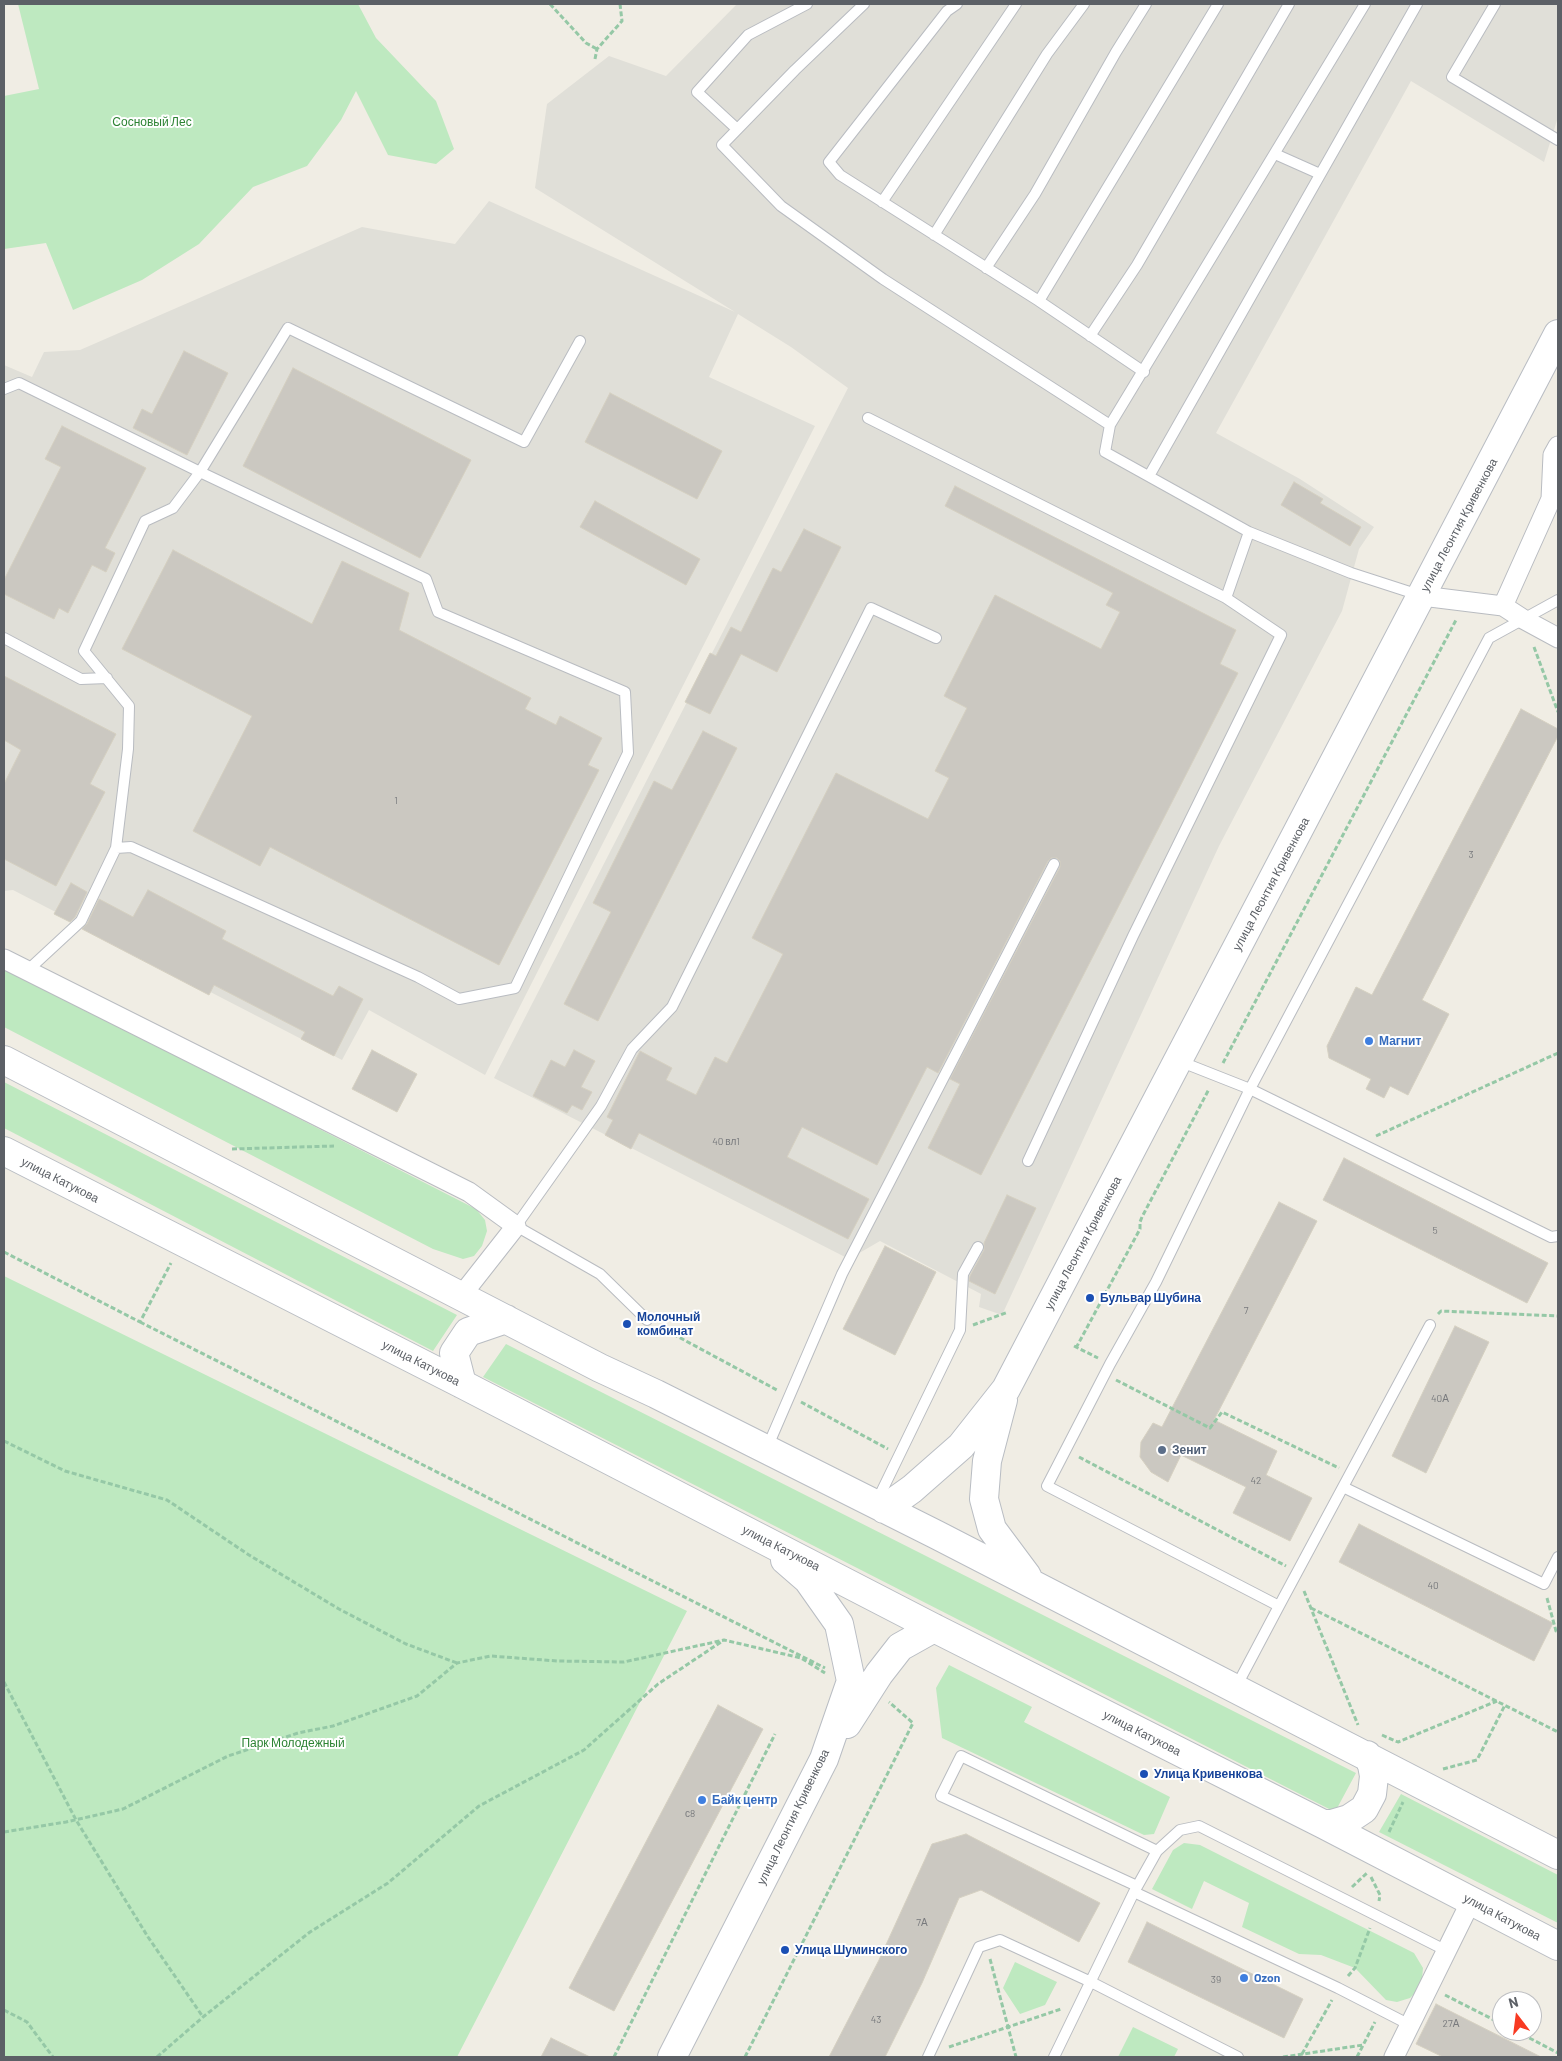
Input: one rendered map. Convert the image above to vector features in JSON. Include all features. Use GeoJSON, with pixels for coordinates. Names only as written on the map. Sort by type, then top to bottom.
{"type":"FeatureCollection","features":[{"type":"Feature","properties":{"kind":"main road","name":"улица Леонтия Кривенкова"},"geometry":{"type":"LineString","coordinates":[[1535,379],[1558,313]]}},
{"type":"Feature","properties":{"kind":"main road","name":"улица Леонтия Кривенкова"},"geometry":{"type":"LineString","coordinates":[[1006,1389],[1558,334]]}},
{"type":"Feature","properties":{"kind":"main road"},"geometry":{"type":"LineString","coordinates":[[4,1060],[506,1319],[1035,1585],[1235,1689],[1370,1743],[1413,1780],[1558,1855]]}},
{"type":"Feature","properties":{"kind":"main road","name":"улица Катукова"},"geometry":{"type":"LineString","coordinates":[[4,1151],[462,1384],[934,1628],[1323,1824],[1558,1946]]}},
{"type":"Feature","properties":{"kind":"main road"},"geometry":{"type":"LineString","coordinates":[[462,1384],[454,1353],[468,1332],[506,1319]]}},
{"type":"Feature","properties":{"kind":"main road"},"geometry":{"type":"LineString","coordinates":[[879,1506],[912,1489],[961,1446],[1006,1389]]}},
{"type":"Feature","properties":{"kind":"main road"},"geometry":{"type":"LineString","coordinates":[[1006,1389],[987,1461],[984,1499],[992,1529],[1014,1561],[1035,1585]]}},
{"type":"Feature","properties":{"kind":"main road"},"geometry":{"type":"LineString","coordinates":[[755,1535],[808,1580],[839,1624],[849,1680],[900,1647],[934,1628]]}},
{"type":"Feature","properties":{"kind":"main road","name":"улица Леонтия Кривенкова"},"geometry":{"type":"LineString","coordinates":[[672,2057],[824,1758],[849,1680]]}},
{"type":"Feature","properties":{"kind":"main road"},"geometry":{"type":"LineString","coordinates":[[1323,1824],[1332,1824],[1349,1819],[1364,1809],[1372,1794],[1374,1776],[1370,1743]]}},
{"type":"Feature","properties":{"kind":"street"},"geometry":{"type":"LineString","coordinates":[[1503,606],[1551,500],[1553,454],[1558,446]]}},
{"type":"Feature","properties":{"kind":"street"},"geometry":{"type":"LineString","coordinates":[[1422,596],[1503,606],[1523,620],[1558,638]]}},
{"type":"Feature","properties":{"kind":"street"},"geometry":{"type":"LineString","coordinates":[[4,959],[469,1192],[516,1226],[461,1296]]}},
{"type":"Feature","properties":{"kind":"street"},"geometry":{"type":"LineString","coordinates":[[1394,2057],[1471,1901]]}},
{"type":"Feature","properties":{"kind":"lane"},"geometry":{"type":"LineString","coordinates":[[737,130],[698,92],[748,35],[807,4]]}},
{"type":"Feature","properties":{"kind":"lane"},"geometry":{"type":"LineString","coordinates":[[864,4],[795,70],[722,145],[781,206],[882,279],[1110,425]]}},
{"type":"Feature","properties":{"kind":"lane"},"geometry":{"type":"LineString","coordinates":[[957,4],[947,11],[829,162],[840,175],[1039,301],[1144,372]]}},
{"type":"Feature","properties":{"kind":"lane"},"geometry":{"type":"LineString","coordinates":[[882,202],[1016,4]]}},
{"type":"Feature","properties":{"kind":"lane"},"geometry":{"type":"LineString","coordinates":[[934,235],[1047,54],[1084,4]]}},
{"type":"Feature","properties":{"kind":"lane"},"geometry":{"type":"LineString","coordinates":[[986,268],[1035,194],[1116,52],[1146,4]]}},
{"type":"Feature","properties":{"kind":"lane"},"geometry":{"type":"LineString","coordinates":[[1039,301],[1218,4]]}},
{"type":"Feature","properties":{"kind":"lane"},"geometry":{"type":"LineString","coordinates":[[1090,336],[1137,265],[1289,4]]}},
{"type":"Feature","properties":{"kind":"lane"},"geometry":{"type":"LineString","coordinates":[[1365,4],[1144,372],[1110,425],[1105,452],[1249,532],[1351,573],[1422,596]]}},
{"type":"Feature","properties":{"kind":"lane"},"geometry":{"type":"LineString","coordinates":[[1149,476],[1416,4]]}},
{"type":"Feature","properties":{"kind":"lane"},"geometry":{"type":"LineString","coordinates":[[1495,4],[1452,77],[1558,140]]}},
{"type":"Feature","properties":{"kind":"lane"},"geometry":{"type":"LineString","coordinates":[[1275,154],[1320,174]]}},
{"type":"Feature","properties":{"kind":"lane"},"geometry":{"type":"LineString","coordinates":[[27,971],[81,922],[116,848],[128,749],[129,706],[84,651],[145,521],[173,508],[200,472],[288,328],[524,442],[580,341]]}},
{"type":"Feature","properties":{"kind":"lane"},"geometry":{"type":"LineString","coordinates":[[4,389],[19,383],[200,472],[426,579],[438,612],[625,692],[628,753],[515,988],[459,999],[418,978],[131,847],[116,848]]}},
{"type":"Feature","properties":{"kind":"lane"},"geometry":{"type":"LineString","coordinates":[[868,418],[1226,598],[1281,635],[1133,936],[1028,1161]]}},
{"type":"Feature","properties":{"kind":"lane"},"geometry":{"type":"LineString","coordinates":[[1226,598],[1249,532]]}},
{"type":"Feature","properties":{"kind":"lane"},"geometry":{"type":"LineString","coordinates":[[1279,1606],[1047,1486],[1110,1364],[1156,1282],[1250,1089],[1489,638],[1558,600]]}},
{"type":"Feature","properties":{"kind":"lane"},"geometry":{"type":"LineString","coordinates":[[647,1320],[600,1274],[516,1226],[600,1106],[632,1049],[672,1007],[871,608],[936,638]]}},
{"type":"Feature","properties":{"kind":"lane"},"geometry":{"type":"LineString","coordinates":[[4,638],[81,679],[106,678]]}},
{"type":"Feature","properties":{"kind":"lane"},"geometry":{"type":"LineString","coordinates":[[766,1450],[842,1274],[1054,864]]}},
{"type":"Feature","properties":{"kind":"lane"},"geometry":{"type":"LineString","coordinates":[[1178,1061],[1250,1089],[1551,1237],[1558,1236]]}},
{"type":"Feature","properties":{"kind":"lane"},"geometry":{"type":"LineString","coordinates":[[879,1506],[899,1455],[960,1330],[963,1274],[978,1247]]}},
{"type":"Feature","properties":{"kind":"lane"},"geometry":{"type":"LineString","coordinates":[[1235,1689],[1430,1325]]}},
{"type":"Feature","properties":{"kind":"lane"},"geometry":{"type":"LineString","coordinates":[[1343,1487],[1544,1584],[1558,1557]]}},
{"type":"Feature","properties":{"kind":"lane"},"geometry":{"type":"LineString","coordinates":[[1157,1851],[961,1756],[941,1796],[1136,1889],[1410,2025]]}},
{"type":"Feature","properties":{"kind":"lane"},"geometry":{"type":"LineString","coordinates":[[1054,2057],[1136,1889],[1157,1851],[1180,1830],[1199,1826],[1447,1951]]}},
{"type":"Feature","properties":{"kind":"lane"},"geometry":{"type":"LineString","coordinates":[[929,2055],[979,1947],[1000,1940],[1091,1982],[1238,2057]]}},
{"type":"Feature","properties":{"kind":"path"},"geometry":{"type":"LineString","coordinates":[[550,4],[586,43],[597,49]]}},
{"type":"Feature","properties":{"kind":"path"},"geometry":{"type":"LineString","coordinates":[[595,59],[597,49],[622,21],[620,4]]}},
{"type":"Feature","properties":{"kind":"path"},"geometry":{"type":"LineString","coordinates":[[1110,1364],[1075,1347],[1140,1229],[1142,1217],[1466,602]]}},
{"type":"Feature","properties":{"kind":"path"},"geometry":{"type":"LineString","coordinates":[[1523,620],[1558,712]]}},
{"type":"Feature","properties":{"kind":"path"},"geometry":{"type":"LineString","coordinates":[[1360,1143],[1558,1053]]}},
{"type":"Feature","properties":{"kind":"path"},"geometry":{"type":"LineString","coordinates":[[232,1149],[338,1146]]}},
{"type":"Feature","properties":{"kind":"path"},"geometry":{"type":"LineString","coordinates":[[4,1252],[849,1680],[913,1723],[744,2057]]}},
{"type":"Feature","properties":{"kind":"path"},"geometry":{"type":"LineString","coordinates":[[140,1322],[173,1260]]}},
{"type":"Feature","properties":{"kind":"path"},"geometry":{"type":"LineString","coordinates":[[1430,1325],[1441,1311],[1558,1316]]}},
{"type":"Feature","properties":{"kind":"path"},"geometry":{"type":"LineString","coordinates":[[960,1330],[1008,1312]]}},
{"type":"Feature","properties":{"kind":"path"},"geometry":{"type":"LineString","coordinates":[[647,1320],[778,1390]]}},
{"type":"Feature","properties":{"kind":"path"},"geometry":{"type":"LineString","coordinates":[[1105,1374],[1210,1428],[1222,1412],[1350,1474]]}},
{"type":"Feature","properties":{"kind":"path"},"geometry":{"type":"LineString","coordinates":[[795,1399],[899,1455]]}},
{"type":"Feature","properties":{"kind":"path"},"geometry":{"type":"LineString","coordinates":[[4,1441],[65,1471],[167,1500],[248,1554],[340,1609],[406,1644],[457,1663]]}},
{"type":"Feature","properties":{"kind":"path"},"geometry":{"type":"LineString","coordinates":[[1067,1450],[1298,1572],[1310,1608],[1358,1724],[1366,1728]]}},
{"type":"Feature","properties":{"kind":"path"},"geometry":{"type":"LineString","coordinates":[[1544,1584],[1556,1631],[1558,1632]]}},
{"type":"Feature","properties":{"kind":"path"},"geometry":{"type":"LineString","coordinates":[[1310,1608],[1558,1732]]}},
{"type":"Feature","properties":{"kind":"path"},"geometry":{"type":"LineString","coordinates":[[4,1832],[76,1820],[123,1809],[228,1756],[298,1733],[333,1726],[417,1696],[457,1663],[490,1656],[557,1661],[624,1662],[724,1640],[801,1658],[849,1680]]}},
{"type":"Feature","properties":{"kind":"path"},"geometry":{"type":"LineString","coordinates":[[156,2057],[310,1932],[388,1883],[478,1806],[584,1750],[658,1684],[724,1640]]}},
{"type":"Feature","properties":{"kind":"path"},"geometry":{"type":"LineString","coordinates":[[4,1682],[76,1820],[148,1937],[203,2017]]}},
{"type":"Feature","properties":{"kind":"path"},"geometry":{"type":"LineString","coordinates":[[1370,1743],[1398,1742],[1497,1701]]}},
{"type":"Feature","properties":{"kind":"path"},"geometry":{"type":"LineString","coordinates":[[1441,1770],[1477,1760],[1505,1705]]}},
{"type":"Feature","properties":{"kind":"path"},"geometry":{"type":"LineString","coordinates":[[614,2057],[776,1734]]}},
{"type":"Feature","properties":{"kind":"path"},"geometry":{"type":"LineString","coordinates":[[1398,1742],[1404,1747]]}},
{"type":"Feature","properties":{"kind":"path"},"geometry":{"type":"LineString","coordinates":[[1379,1853],[1413,1780]]}},
{"type":"Feature","properties":{"kind":"path"},"geometry":{"type":"LineString","coordinates":[[1302,2054],[1338,1988],[1355,1968],[1375,1916],[1380,1895],[1369,1872],[1340,1898]]}},
{"type":"Feature","properties":{"kind":"path"},"geometry":{"type":"LineString","coordinates":[[986,1944],[1016,2057]]}},
{"type":"Feature","properties":{"kind":"path"},"geometry":{"type":"LineString","coordinates":[[1429,1987],[1492,2019]]}},
{"type":"Feature","properties":{"kind":"path"},"geometry":{"type":"LineString","coordinates":[[929,2055],[1081,2002]]}},
{"type":"Feature","properties":{"kind":"path"},"geometry":{"type":"LineString","coordinates":[[4,2010],[27,2022],[53,2057]]}},
{"type":"Feature","properties":{"kind":"path"},"geometry":{"type":"LineString","coordinates":[[1357,2057],[1381,2010]]}},
{"type":"Feature","properties":{"kind":"path"},"geometry":{"type":"LineString","coordinates":[[1535,2041],[1558,2053]]}},
{"type":"Feature","properties":{"kind":"path"},"geometry":{"type":"LineString","coordinates":[[1283,2057],[1363,2045]]}},
{"type":"Feature","properties":{"kind":"shaded area"},"geometry":{"type":"Polygon","coordinates":[[[737,4],[1558,4],[1558,117],[1544,162],[1411,81],[1216,433],[1300,479],[1374,527],[1359,549],[1342,611],[1219,846],[1002,1315],[979,1307],[981,1294],[880,1241],[849,1259],[494,1078],[848,388],[791,347],[738,314],[709,377],[815,426],[485,1075],[369,1010],[342,1060],[13,890],[4,891],[4,365],[32,377],[44,352],[80,350],[362,227],[455,244],[489,201],[735,312],[535,188],[547,104],[609,56],[666,76],[737,4]]]}},
{"type":"Feature","properties":{"kind":"green space","name":"Сосновый Лес"},"geometry":{"type":"Polygon","coordinates":[[[18,4],[358,4],[376,38],[436,101],[454,149],[436,164],[388,155],[356,91],[341,120],[307,166],[253,187],[199,244],[142,280],[73,310],[46,243],[4,249],[4,96],[39,89],[18,4]]]}},
{"type":"Feature","properties":{"kind":"green space"},"geometry":{"type":"Polygon","coordinates":[[[4,968],[476,1209],[485,1220],[487,1231],[482,1246],[474,1256],[463,1259],[433,1249],[4,1027],[4,968]]]}},
{"type":"Feature","properties":{"kind":"green space"},"geometry":{"type":"Polygon","coordinates":[[[4,1082],[457,1315],[433,1351],[4,1128],[4,1082]]]}},
{"type":"Feature","properties":{"kind":"green space","name":"Парк Молодежный"},"geometry":{"type":"Polygon","coordinates":[[[4,1276],[687,1611],[457,2057],[4,2057],[4,1276]]]}},
{"type":"Feature","properties":{"kind":"green space"},"geometry":{"type":"Polygon","coordinates":[[[506,1344],[1356,1773],[1335,1812],[483,1377],[506,1344]]]}},
{"type":"Feature","properties":{"kind":"green space"},"geometry":{"type":"Polygon","coordinates":[[[949,1665],[1032,1707],[1024,1722],[1170,1797],[1154,1834],[1144,1835],[942,1738],[936,1688],[949,1665]]]}},
{"type":"Feature","properties":{"kind":"green space"},"geometry":{"type":"Polygon","coordinates":[[[1401,1794],[1558,1875],[1558,1923],[1379,1832],[1401,1794]]]}},
{"type":"Feature","properties":{"kind":"green space"},"geometry":{"type":"Polygon","coordinates":[[[1184,1843],[1200,1845],[1414,1953],[1423,1968],[1419,1989],[1410,1998],[1397,2002],[1386,2000],[1355,1968],[1321,1955],[1299,1954],[1242,1927],[1249,1903],[1204,1881],[1192,1909],[1152,1889],[1173,1850],[1184,1843]]]}},
{"type":"Feature","properties":{"kind":"green space"},"geometry":{"type":"Polygon","coordinates":[[[1015,1962],[1057,1982],[1045,2005],[1020,2014],[1003,1988],[1015,1962]]]}},
{"type":"Feature","properties":{"kind":"green space"},"geometry":{"type":"Polygon","coordinates":[[[1133,2027],[1178,2049],[1174,2057],[1118,2057],[1133,2027]]]}},
{"type":"Feature","properties":{"kind":"building"},"geometry":{"type":"Polygon","coordinates":[[[184,351],[228,373],[187,455],[133,428],[142,409],[152,414],[184,351]]]}},
{"type":"Feature","properties":{"kind":"building"},"geometry":{"type":"Polygon","coordinates":[[[293,368],[471,460],[420,558],[243,466],[293,368]]]}},
{"type":"Feature","properties":{"kind":"building"},"geometry":{"type":"Polygon","coordinates":[[[610,393],[722,451],[697,499],[585,442],[610,393]]]}},
{"type":"Feature","properties":{"kind":"building"},"geometry":{"type":"Polygon","coordinates":[[[62,426],[146,468],[105,548],[115,553],[106,572],[92,565],[68,613],[59,608],[54,619],[4,594],[4,580],[61,467],[45,459],[62,426]]]}},
{"type":"Feature","properties":{"kind":"building"},"geometry":{"type":"Polygon","coordinates":[[[1294,482],[1323,499],[1320,503],[1361,527],[1350,546],[1281,505],[1294,482]]]}},
{"type":"Feature","properties":{"kind":"building"},"geometry":{"type":"Polygon","coordinates":[[[955,486],[1236,630],[1220,664],[1238,673],[981,1175],[928,1148],[960,1084],[950,1079],[1060,867],[1060,861],[1057,858],[1051,858],[1048,861],[938,1073],[927,1067],[877,1165],[802,1127],[787,1157],[869,1199],[848,1239],[639,1133],[631,1149],[605,1135],[613,1120],[607,1117],[640,1051],[672,1068],[666,1080],[696,1095],[715,1057],[727,1063],[783,954],[752,938],[836,773],[928,819],[949,778],[935,771],[967,708],[944,696],[995,595],[1101,649],[1120,612],[1106,605],[1113,593],[945,506],[955,486]]]}},
{"type":"Feature","properties":{"kind":"building"},"geometry":{"type":"Polygon","coordinates":[[[595,501],[700,559],[686,585],[580,527],[595,501]]]}},
{"type":"Feature","properties":{"kind":"building"},"geometry":{"type":"Polygon","coordinates":[[[804,529],[841,547],[777,672],[741,654],[710,714],[685,702],[710,653],[716,656],[731,627],[741,632],[773,568],[781,572],[804,529]]]}},
{"type":"Feature","properties":{"kind":"building"},"geometry":{"type":"Polygon","coordinates":[[[173,550],[312,624],[342,561],[409,593],[399,630],[531,698],[525,709],[556,725],[560,716],[602,738],[588,765],[599,770],[499,965],[270,847],[260,866],[193,831],[252,716],[122,649],[173,550]]]}},
{"type":"Feature","properties":{"kind":"building"},"geometry":{"type":"Polygon","coordinates":[[[4,676],[116,734],[90,784],[105,792],[56,886],[4,859],[4,784],[21,750],[4,740],[4,676]]]}},
{"type":"Feature","properties":{"kind":"building"},"geometry":{"type":"Polygon","coordinates":[[[1521,709],[1558,729],[1558,736],[1422,1000],[1449,1014],[1408,1095],[1390,1086],[1384,1098],[1366,1089],[1371,1079],[1329,1058],[1327,1046],[1356,987],[1372,995],[1521,709]]]}},
{"type":"Feature","properties":{"kind":"building"},"geometry":{"type":"Polygon","coordinates":[[[703,731],[737,748],[598,1021],[564,1004],[611,912],[593,903],[654,781],[672,790],[703,731]]]}},
{"type":"Feature","properties":{"kind":"building"},"geometry":{"type":"Polygon","coordinates":[[[71,883],[87,892],[75,917],[70,922],[54,914],[71,883]]]}},
{"type":"Feature","properties":{"kind":"building"},"geometry":{"type":"Polygon","coordinates":[[[148,890],[226,931],[222,939],[333,996],[339,986],[363,999],[334,1056],[301,1039],[305,1032],[214,985],[209,995],[82,929],[87,924],[99,899],[133,917],[148,890]]]}},
{"type":"Feature","properties":{"kind":"building"},"geometry":{"type":"Polygon","coordinates":[[[372,1050],[417,1074],[397,1112],[352,1089],[372,1050]]]}},
{"type":"Feature","properties":{"kind":"building"},"geometry":{"type":"Polygon","coordinates":[[[574,1050],[595,1061],[581,1087],[592,1092],[582,1110],[572,1105],[567,1113],[533,1096],[551,1060],[565,1067],[574,1050]]]}},
{"type":"Feature","properties":{"kind":"building"},"geometry":{"type":"Polygon","coordinates":[[[1344,1158],[1548,1263],[1527,1303],[1323,1200],[1344,1158]]]}},
{"type":"Feature","properties":{"kind":"building"},"geometry":{"type":"Polygon","coordinates":[[[1007,1195],[1036,1208],[995,1294],[969,1281],[984,1250],[984,1243],[1007,1195]]]}},
{"type":"Feature","properties":{"kind":"building"},"geometry":{"type":"Polygon","coordinates":[[[1279,1202],[1317,1221],[1214,1420],[1277,1451],[1266,1475],[1312,1498],[1290,1541],[1233,1513],[1246,1487],[1181,1455],[1168,1482],[1151,1472],[1140,1457],[1141,1442],[1153,1423],[1162,1427],[1279,1202]]]}},
{"type":"Feature","properties":{"kind":"building"},"geometry":{"type":"Polygon","coordinates":[[[885,1246],[936,1272],[895,1355],[843,1329],[885,1246]]]}},
{"type":"Feature","properties":{"kind":"building"},"geometry":{"type":"Polygon","coordinates":[[[1455,1326],[1489,1342],[1426,1473],[1392,1456],[1455,1326]]]}},
{"type":"Feature","properties":{"kind":"building"},"geometry":{"type":"Polygon","coordinates":[[[1359,1524],[1553,1623],[1534,1661],[1339,1562],[1359,1524]]]}},
{"type":"Feature","properties":{"kind":"building"},"geometry":{"type":"Polygon","coordinates":[[[718,1705],[763,1729],[614,2011],[569,1988],[718,1705]]]}},
{"type":"Feature","properties":{"kind":"building"},"geometry":{"type":"Polygon","coordinates":[[[966,1834],[1100,1903],[1079,1942],[981,1890],[959,1898],[922,1983],[885,2057],[829,2057],[879,1960],[932,1844],[966,1834]]]}},
{"type":"Feature","properties":{"kind":"building"},"geometry":{"type":"Polygon","coordinates":[[[1147,1922],[1303,1999],[1284,2038],[1128,1962],[1147,1922]]]}},
{"type":"Feature","properties":{"kind":"building"},"geometry":{"type":"Polygon","coordinates":[[[1436,2004],[1492,2032],[1492,2041],[1509,2041],[1541,2057],[1443,2057],[1416,2044],[1436,2004]]]}},
{"type":"Feature","properties":{"kind":"building"},"geometry":{"type":"Polygon","coordinates":[[[551,2038],[590,2057],[541,2057],[551,2038]]]}},
{"type":"Feature","properties":{"kind":"place","name":"Магнит"},"geometry":{"type":"Point","coordinates":[1369,1041]}},
{"type":"Feature","properties":{"kind":"place","name":"Бульвар Шубина"},"geometry":{"type":"Point","coordinates":[1090,1298]}},
{"type":"Feature","properties":{"kind":"place","name":"Молочный комбинат"},"geometry":{"type":"Point","coordinates":[627,1324]}},
{"type":"Feature","properties":{"kind":"place","name":"Зенит"},"geometry":{"type":"Point","coordinates":[1162,1450]}},
{"type":"Feature","properties":{"kind":"place","name":"Улица Кривенкова"},"geometry":{"type":"Point","coordinates":[1144,1774]}},
{"type":"Feature","properties":{"kind":"place","name":"Байк центр"},"geometry":{"type":"Point","coordinates":[702,1800]}},
{"type":"Feature","properties":{"kind":"place","name":"Улица Шуминского"},"geometry":{"type":"Point","coordinates":[785,1950]}},
{"type":"Feature","properties":{"kind":"place","name":"Ozon"},"geometry":{"type":"Point","coordinates":[1244,1978]}}]}
